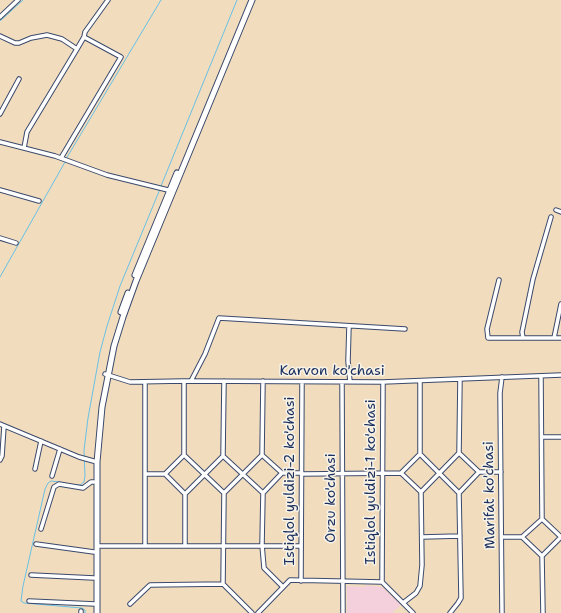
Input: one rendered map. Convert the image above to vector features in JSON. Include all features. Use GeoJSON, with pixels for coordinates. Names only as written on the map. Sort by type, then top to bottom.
{"type":"FeatureCollection","features":[{"type":"Feature","properties":{"kind":"main road"},"geometry":{"type":"LineString","coordinates":[[96,613],[94,604],[94,482],[106,375],[123,317],[136,281],[249,0]]}},
{"type":"Feature","properties":{"kind":"main road"},"geometry":{"type":"LineString","coordinates":[[172,191],[252,0]]}},
{"type":"Feature","properties":{"kind":"main road"},"geometry":{"type":"LineString","coordinates":[[96,462],[98,546],[96,613]]}},
{"type":"Feature","properties":{"kind":"street"},"geometry":{"type":"LineString","coordinates":[[0,16],[18,0]]}},
{"type":"Feature","properties":{"kind":"street"},"geometry":{"type":"LineString","coordinates":[[24,148],[28,132],[78,49],[85,32],[108,0]]}},
{"type":"Feature","properties":{"kind":"street"},"geometry":{"type":"LineString","coordinates":[[0,36],[14,43],[19,43],[31,38],[48,35],[62,39],[78,49]]}},
{"type":"Feature","properties":{"kind":"street"},"geometry":{"type":"LineString","coordinates":[[62,158],[121,57],[84,37]]}},
{"type":"Feature","properties":{"kind":"street"},"geometry":{"type":"LineString","coordinates":[[0,114],[20,79]]}},
{"type":"Feature","properties":{"kind":"street"},"geometry":{"type":"LineString","coordinates":[[0,142],[62,158],[69,162],[107,175],[158,186],[172,191]]}},
{"type":"Feature","properties":{"kind":"street"},"geometry":{"type":"LineString","coordinates":[[0,190],[39,201]]}},
{"type":"Feature","properties":{"kind":"street"},"geometry":{"type":"LineString","coordinates":[[556,210],[561,212]]}},
{"type":"Feature","properties":{"kind":"street"},"geometry":{"type":"LineString","coordinates":[[523,338],[522,332],[533,279],[551,217]]}},
{"type":"Feature","properties":{"kind":"street"},"geometry":{"type":"LineString","coordinates":[[0,238],[16,243]]}},
{"type":"Feature","properties":{"kind":"street"},"geometry":{"type":"LineString","coordinates":[[499,280],[487,329],[488,338],[561,338]]}},
{"type":"Feature","properties":{"kind":"street"},"geometry":{"type":"LineString","coordinates":[[554,338],[561,304]]}},
{"type":"Feature","properties":{"kind":"street"},"geometry":{"type":"LineString","coordinates":[[191,381],[205,354],[219,318],[405,329]]}},
{"type":"Feature","properties":{"kind":"street"},"geometry":{"type":"LineString","coordinates":[[349,326],[348,361],[350,382]]}},
{"type":"Feature","properties":{"kind":"street","name":"Karvon ko'chasi"},"geometry":{"type":"LineString","coordinates":[[106,375],[130,382],[383,382],[561,376]]}},
{"type":"Feature","properties":{"kind":"street"},"geometry":{"type":"LineString","coordinates":[[541,376],[542,519],[561,537],[542,556]]}},
{"type":"Feature","properties":{"kind":"street","name":"Marifat ko'chasi"},"geometry":{"type":"LineString","coordinates":[[502,377],[500,393],[502,613]]}},
{"type":"Feature","properties":{"kind":"street"},"geometry":{"type":"LineString","coordinates":[[421,492],[459,453],[460,379]]}},
{"type":"Feature","properties":{"kind":"street"},"geometry":{"type":"LineString","coordinates":[[145,474],[165,474],[184,455],[184,381]]}},
{"type":"Feature","properties":{"kind":"street"},"geometry":{"type":"LineString","coordinates":[[185,546],[185,494],[223,456],[224,381]]}},
{"type":"Feature","properties":{"kind":"street"},"geometry":{"type":"LineString","coordinates":[[223,584],[224,493],[262,455],[263,381]]}},
{"type":"Feature","properties":{"kind":"street"},"geometry":{"type":"LineString","coordinates":[[401,473],[420,454],[420,381]]}},
{"type":"Feature","properties":{"kind":"street"},"geometry":{"type":"LineString","coordinates":[[145,382],[145,545]]}},
{"type":"Feature","properties":{"kind":"street","name":"Istiqlol yuldizi-2 ko'chasi"},"geometry":{"type":"LineString","coordinates":[[301,581],[302,382]]}},
{"type":"Feature","properties":{"kind":"street","name":"Orzu ko'chasi"},"geometry":{"type":"LineString","coordinates":[[342,382],[344,613]]}},
{"type":"Feature","properties":{"kind":"street","name":"Istiqlol yuldizi-1 ko'chasi"},"geometry":{"type":"LineString","coordinates":[[382,582],[383,382]]}},
{"type":"Feature","properties":{"kind":"street"},"geometry":{"type":"LineString","coordinates":[[0,460],[2,456],[2,425],[96,462]]}},
{"type":"Feature","properties":{"kind":"street"},"geometry":{"type":"LineString","coordinates":[[542,437],[561,437]]}},
{"type":"Feature","properties":{"kind":"street"},"geometry":{"type":"LineString","coordinates":[[35,469],[41,441]]}},
{"type":"Feature","properties":{"kind":"street"},"geometry":{"type":"LineString","coordinates":[[52,476],[60,449]]}},
{"type":"Feature","properties":{"kind":"street"},"geometry":{"type":"LineString","coordinates":[[459,453],[479,472],[501,472]]}},
{"type":"Feature","properties":{"kind":"street"},"geometry":{"type":"LineString","coordinates":[[420,454],[459,493],[461,598],[450,613]]}},
{"type":"Feature","properties":{"kind":"street"},"geometry":{"type":"LineString","coordinates":[[184,455],[224,493]]}},
{"type":"Feature","properties":{"kind":"street"},"geometry":{"type":"LineString","coordinates":[[262,455],[282,473],[401,473],[421,492],[422,537],[420,586],[416,593],[403,603]]}},
{"type":"Feature","properties":{"kind":"street"},"geometry":{"type":"LineString","coordinates":[[223,456],[263,493]]}},
{"type":"Feature","properties":{"kind":"street"},"geometry":{"type":"LineString","coordinates":[[459,493],[479,472]]}},
{"type":"Feature","properties":{"kind":"street"},"geometry":{"type":"LineString","coordinates":[[282,473],[263,493],[262,545],[264,568],[283,587]]}},
{"type":"Feature","properties":{"kind":"street"},"geometry":{"type":"LineString","coordinates":[[165,474],[185,494]]}},
{"type":"Feature","properties":{"kind":"street"},"geometry":{"type":"LineString","coordinates":[[41,529],[54,487],[59,484],[83,488],[91,482],[94,482]]}},
{"type":"Feature","properties":{"kind":"street"},"geometry":{"type":"LineString","coordinates":[[522,537],[542,519]]}},
{"type":"Feature","properties":{"kind":"street"},"geometry":{"type":"LineString","coordinates":[[422,537],[460,536]]}},
{"type":"Feature","properties":{"kind":"street"},"geometry":{"type":"LineString","coordinates":[[502,536],[522,537],[542,556],[543,613]]}},
{"type":"Feature","properties":{"kind":"street"},"geometry":{"type":"LineString","coordinates":[[36,544],[94,552]]}},
{"type":"Feature","properties":{"kind":"street"},"geometry":{"type":"LineString","coordinates":[[98,546],[301,546]]}},
{"type":"Feature","properties":{"kind":"street"},"geometry":{"type":"LineString","coordinates":[[31,575],[94,578]]}},
{"type":"Feature","properties":{"kind":"street"},"geometry":{"type":"LineString","coordinates":[[258,613],[290,580],[382,582],[413,613]]}},
{"type":"Feature","properties":{"kind":"street"},"geometry":{"type":"LineString","coordinates":[[130,604],[150,585],[223,584],[252,613]]}},
{"type":"Feature","properties":{"kind":"street"},"geometry":{"type":"LineString","coordinates":[[29,601],[94,604]]}},
{"type":"Feature","properties":{"kind":"shaded area"},"geometry":{"type":"Polygon","coordinates":[[[365,585],[382,587],[401,605],[392,613],[347,613],[347,586],[365,587],[365,585]]]}},
{"type":"Feature","properties":{"kind":"waterway"},"geometry":{"type":"LineString","coordinates":[[0,21],[23,0]]}},
{"type":"Feature","properties":{"kind":"waterway"},"geometry":{"type":"LineString","coordinates":[[66,159],[161,0]]}},
{"type":"Feature","properties":{"kind":"waterway"},"geometry":{"type":"LineString","coordinates":[[161,186],[237,0]]}},
{"type":"Feature","properties":{"kind":"waterway"},"geometry":{"type":"LineString","coordinates":[[0,277],[65,162]]}},
{"type":"Feature","properties":{"kind":"waterway"},"geometry":{"type":"LineString","coordinates":[[73,485],[80,485],[84,482],[84,450],[88,418],[100,352],[107,326],[120,286],[160,189]]}},
{"type":"Feature","properties":{"kind":"waterway"},"geometry":{"type":"LineString","coordinates":[[60,482],[51,481],[45,489],[21,601],[24,603],[82,608],[85,610],[85,613]]}}]}
